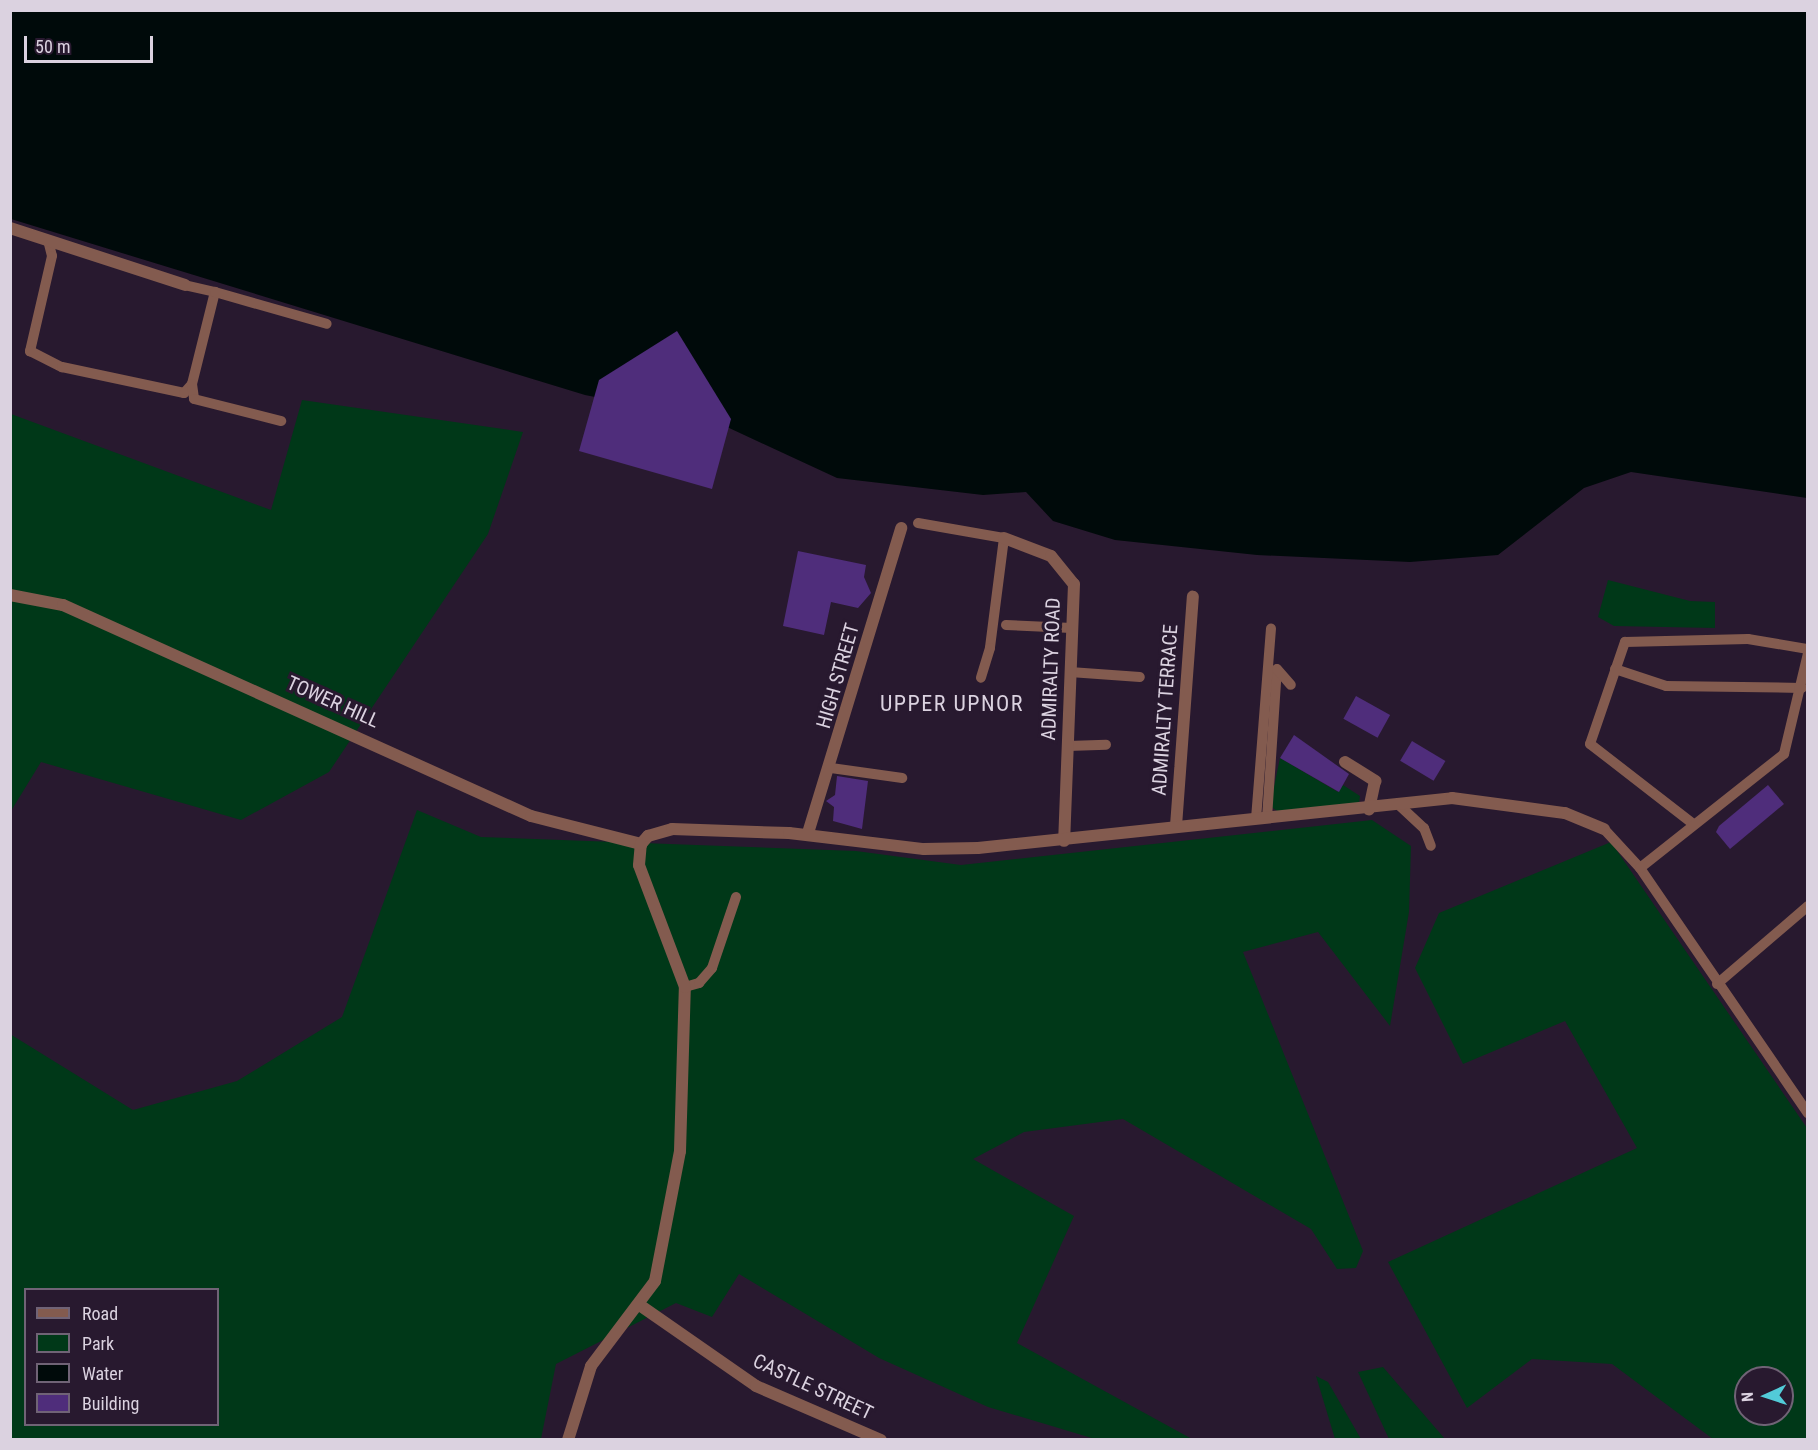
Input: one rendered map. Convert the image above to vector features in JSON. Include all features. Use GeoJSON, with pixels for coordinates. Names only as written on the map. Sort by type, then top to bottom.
{"type":"FeatureCollection","features":[{"type":"Feature","properties":{"kind":"street"},"geometry":{"type":"LineString","coordinates":[[10,228],[49,244],[185,285]]}},
{"type":"Feature","properties":{"kind":"street","name":"HIGH STREET"},"geometry":{"type":"LineString","coordinates":[[808,834],[831,768],[901,528]]}},
{"type":"Feature","properties":{"kind":"street","name":"ADMIRALTY ROAD"},"geometry":{"type":"LineString","coordinates":[[1004,538],[1051,556],[1074,584],[1064,841]]}},
{"type":"Feature","properties":{"kind":"street","name":"TOWER HILL"},"geometry":{"type":"LineString","coordinates":[[10,595],[63,605],[531,816],[641,844]]}},
{"type":"Feature","properties":{"kind":"street","name":"ADMIRALTY TERRACE"},"geometry":{"type":"LineString","coordinates":[[1176,826],[1193,597]]}},
{"type":"Feature","properties":{"kind":"street"},"geometry":{"type":"LineString","coordinates":[[1345,762],[1375,782],[1369,809]]}},
{"type":"Feature","properties":{"kind":"street"},"geometry":{"type":"LineString","coordinates":[[568,1440],[591,1366],[612,1334],[640,1306],[655,1281],[680,1151],[685,987],[646,888],[641,844],[648,836],[672,829],[808,834],[924,849],[1064,841],[1176,826],[1473,800],[1565,813],[1604,829]]}},
{"type":"Feature","properties":{"kind":"street","name":"CASTLE STREET"},"geometry":{"type":"LineString","coordinates":[[640,1306],[756,1386],[881,1440]]}},
{"type":"Feature","properties":{"kind":"lane"},"geometry":{"type":"LineString","coordinates":[[49,244],[52,256],[30,340],[37,357],[174,395],[192,384]]}},
{"type":"Feature","properties":{"kind":"lane"},"geometry":{"type":"LineString","coordinates":[[185,285],[327,324]]}},
{"type":"Feature","properties":{"kind":"lane"},"geometry":{"type":"LineString","coordinates":[[215,292],[192,384],[194,399],[281,421]]}},
{"type":"Feature","properties":{"kind":"lane"},"geometry":{"type":"LineString","coordinates":[[918,523],[1004,538],[990,648],[981,678]]}},
{"type":"Feature","properties":{"kind":"lane"},"geometry":{"type":"LineString","coordinates":[[1006,625],[1072,628]]}},
{"type":"Feature","properties":{"kind":"lane"},"geometry":{"type":"LineString","coordinates":[[1261,819],[1271,629]]}},
{"type":"Feature","properties":{"kind":"lane"},"geometry":{"type":"LineString","coordinates":[[1640,868],[1692,823],[1784,754],[1802,688],[1808,651],[1748,639],[1629,640],[1615,669],[1590,744],[1692,823]]}},
{"type":"Feature","properties":{"kind":"lane"},"geometry":{"type":"LineString","coordinates":[[1261,819],[1277,669],[1291,684]]}},
{"type":"Feature","properties":{"kind":"lane"},"geometry":{"type":"LineString","coordinates":[[1615,669],[1666,686],[1802,688]]}},
{"type":"Feature","properties":{"kind":"lane"},"geometry":{"type":"LineString","coordinates":[[1070,672],[1140,676]]}},
{"type":"Feature","properties":{"kind":"lane"},"geometry":{"type":"LineString","coordinates":[[1068,746],[1106,745]]}},
{"type":"Feature","properties":{"kind":"lane"},"geometry":{"type":"LineString","coordinates":[[831,768],[902,778]]}},
{"type":"Feature","properties":{"kind":"lane"},"geometry":{"type":"LineString","coordinates":[[1400,806],[1424,828],[1431,846]]}},
{"type":"Feature","properties":{"kind":"lane"},"geometry":{"type":"LineString","coordinates":[[1604,829],[1640,868],[1717,984],[1808,1113]]}},
{"type":"Feature","properties":{"kind":"lane"},"geometry":{"type":"LineString","coordinates":[[685,987],[699,983],[712,968],[736,897]]}},
{"type":"Feature","properties":{"kind":"lane"},"geometry":{"type":"LineString","coordinates":[[1717,984],[1808,906]]}},
{"type":"Feature","properties":{"kind":"green space"},"geometry":{"type":"Polygon","coordinates":[[[302,400],[523,432],[488,534],[329,772],[241,820],[41,762],[11,811],[11,414],[271,510],[302,400]]]}},
{"type":"Feature","properties":{"kind":"green space"},"geometry":{"type":"Polygon","coordinates":[[[1608,580],[1690,601],[1715,602],[1715,628],[1614,626],[1598,617],[1608,580]]]}},
{"type":"Feature","properties":{"kind":"green space"},"geometry":{"type":"Polygon","coordinates":[[[1280,758],[1338,792],[1343,785],[1360,796],[1358,810],[1280,813],[1270,806],[1280,758]]]}},
{"type":"Feature","properties":{"kind":"green space"},"geometry":{"type":"Polygon","coordinates":[[[417,810],[481,837],[856,851],[961,865],[1372,820],[1411,846],[1409,912],[1390,1026],[1318,932],[1243,952],[1363,1251],[1356,1268],[1337,1269],[1311,1229],[1123,1119],[1024,1132],[973,1159],[1074,1216],[1017,1343],[1192,1439],[1095,1439],[988,1407],[879,1358],[739,1274],[712,1317],[676,1303],[556,1364],[541,1439],[11,1439],[10,1034],[133,1110],[237,1081],[342,1017],[417,810]]]}},
{"type":"Feature","properties":{"kind":"green space"},"geometry":{"type":"Polygon","coordinates":[[[1611,842],[1807,1128],[1807,1439],[1713,1439],[1612,1364],[1532,1359],[1467,1408],[1388,1262],[1637,1148],[1565,1021],[1463,1064],[1415,968],[1439,913],[1611,842]]]}},
{"type":"Feature","properties":{"kind":"green space"},"geometry":{"type":"Polygon","coordinates":[[[1383,1367],[1445,1439],[1389,1439],[1358,1372],[1383,1367]]]}},
{"type":"Feature","properties":{"kind":"green space"},"geometry":{"type":"Polygon","coordinates":[[[1316,1376],[1328,1382],[1361,1439],[1335,1439],[1316,1376]]]}},
{"type":"Feature","properties":{"kind":"water"},"geometry":{"type":"Polygon","coordinates":[[[10,11],[1807,11],[1807,498],[1631,472],[1584,488],[1498,555],[1410,562],[1257,555],[1115,540],[1053,521],[1026,492],[983,495],[837,478],[712,420],[585,395],[11,219],[10,11]]]}},
{"type":"Feature","properties":{"kind":"building"},"geometry":{"type":"Polygon","coordinates":[[[677,331],[731,419],[712,489],[579,451],[599,380],[677,331]]]}},
{"type":"Feature","properties":{"kind":"building"},"geometry":{"type":"Polygon","coordinates":[[[798,551],[866,565],[864,577],[871,593],[858,608],[831,602],[824,635],[783,626],[798,551]]]}},
{"type":"Feature","properties":{"kind":"building"},"geometry":{"type":"Polygon","coordinates":[[[1356,696],[1390,715],[1378,738],[1343,719],[1356,696]]]}},
{"type":"Feature","properties":{"kind":"building"},"geometry":{"type":"Polygon","coordinates":[[[1294,735],[1349,774],[1339,792],[1280,758],[1294,735]]]}},
{"type":"Feature","properties":{"kind":"building"},"geometry":{"type":"Polygon","coordinates":[[[1412,741],[1445,761],[1434,781],[1400,761],[1412,741]]]}},
{"type":"Feature","properties":{"kind":"building"},"geometry":{"type":"Polygon","coordinates":[[[837,776],[868,781],[862,829],[833,821],[834,807],[826,801],[835,795],[837,776]]]}},
{"type":"Feature","properties":{"kind":"building"},"geometry":{"type":"Polygon","coordinates":[[[1768,785],[1784,804],[1730,849],[1716,832],[1719,826],[1768,785]]]}},
{"type":"Feature","properties":{"kind":"district","name":"UPPER UPNOR"},"geometry":{"type":"Point","coordinates":[952,704]}}]}
